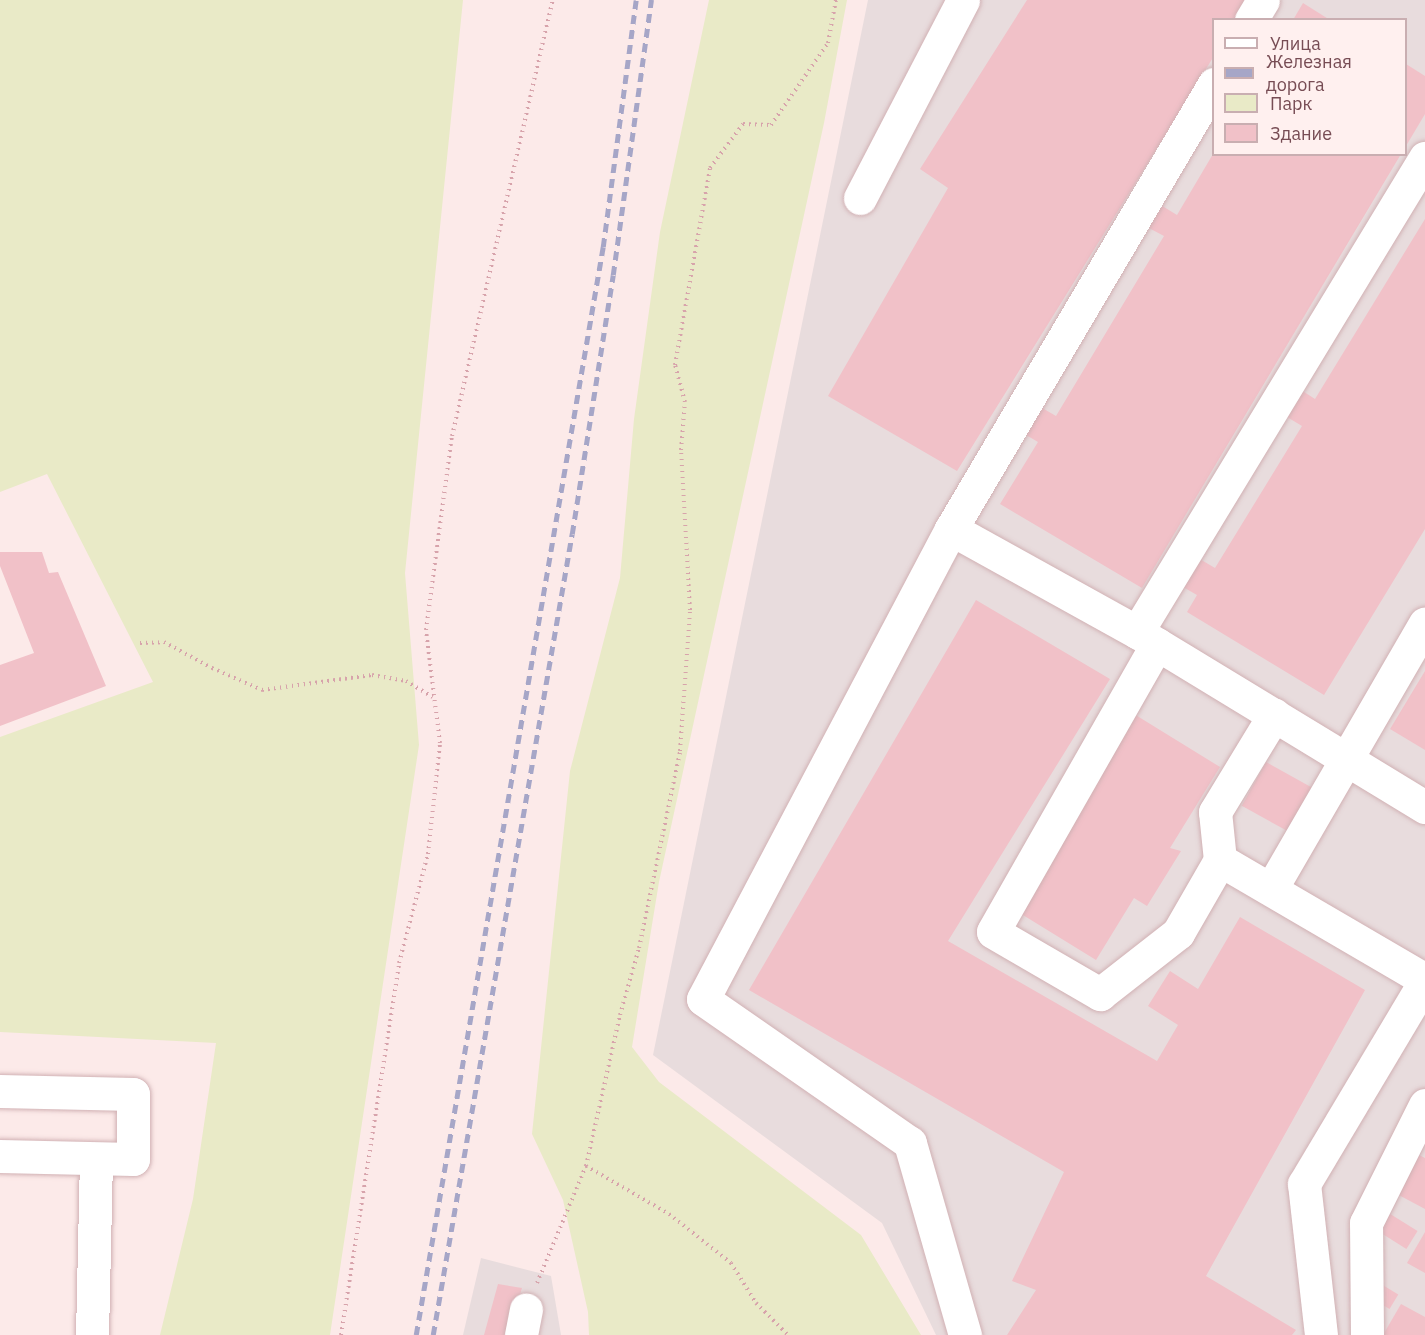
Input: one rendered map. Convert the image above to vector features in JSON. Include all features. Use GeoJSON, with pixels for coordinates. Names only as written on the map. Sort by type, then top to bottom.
{"type":"FeatureCollection","features":[{"type":"Feature","properties":{"kind":"lane"},"geometry":{"type":"LineString","coordinates":[[860,198],[963,0]]}},
{"type":"Feature","properties":{"kind":"lane"},"geometry":{"type":"LineString","coordinates":[[1252,18],[1263,0]]}},
{"type":"Feature","properties":{"kind":"lane"},"geometry":{"type":"LineString","coordinates":[[965,1335],[910,1143],[703,999],[951,529],[1212,87]]}},
{"type":"Feature","properties":{"kind":"lane"},"geometry":{"type":"LineString","coordinates":[[1274,715],[1215,812],[1220,860],[1178,933],[1100,994],[993,932],[1147,638],[1425,158]]}},
{"type":"Feature","properties":{"kind":"lane"},"geometry":{"type":"LineString","coordinates":[[951,529],[1147,638],[1425,807]]}},
{"type":"Feature","properties":{"kind":"lane"},"geometry":{"type":"LineString","coordinates":[[1271,889],[1425,623]]}},
{"type":"Feature","properties":{"kind":"lane"},"geometry":{"type":"LineString","coordinates":[[1220,860],[1425,981],[1304,1184],[1321,1335]]}},
{"type":"Feature","properties":{"kind":"lane"},"geometry":{"type":"LineString","coordinates":[[0,1091],[133,1094],[133,1159],[0,1156]]}},
{"type":"Feature","properties":{"kind":"lane"},"geometry":{"type":"LineString","coordinates":[[1367,1335],[1366,1223],[1422,1118]]}},
{"type":"Feature","properties":{"kind":"lane"},"geometry":{"type":"LineString","coordinates":[[92,1335],[96,1159]]}},
{"type":"Feature","properties":{"kind":"path"},"geometry":{"type":"LineString","coordinates":[[341,1335],[399,963],[428,854],[440,743],[426,630],[452,436],[553,0]]}},
{"type":"Feature","properties":{"kind":"path"},"geometry":{"type":"LineString","coordinates":[[523,1322],[586,1166],[620,1015],[639,948],[680,751],[690,610],[681,450],[686,402],[675,365],[710,168],[743,124],[771,125],[828,43],[836,0]]}},
{"type":"Feature","properties":{"kind":"path"},"geometry":{"type":"LineString","coordinates":[[140,644],[164,642],[212,668],[261,690],[372,675],[406,681],[434,697]]}},
{"type":"Feature","properties":{"kind":"path"},"geometry":{"type":"LineString","coordinates":[[586,1166],[669,1214],[731,1263],[756,1304],[788,1335]]}},
{"type":"Feature","properties":{"kind":"shaded area"},"geometry":{"type":"Polygon","coordinates":[[[868,0],[1425,0],[1425,1335],[936,1335],[882,1223],[653,1055],[868,0]]]}},
{"type":"Feature","properties":{"kind":"shaded area"},"geometry":{"type":"Polygon","coordinates":[[[481,1258],[551,1276],[561,1335],[463,1335],[481,1258]]]}},
{"type":"Feature","properties":{"kind":"green space"},"geometry":{"type":"Polygon","coordinates":[[[0,0],[463,0],[405,573],[419,745],[330,1335],[160,1335],[193,1199],[216,1043],[0,1032],[0,737],[153,682],[47,474],[0,492],[0,0]]]}},
{"type":"Feature","properties":{"kind":"green space"},"geometry":{"type":"Polygon","coordinates":[[[709,0],[847,0],[824,123],[659,882],[632,1047],[659,1082],[861,1235],[921,1335],[589,1335],[588,1312],[563,1200],[532,1134],[570,771],[620,578],[634,419],[660,232],[709,0]]]}},
{"type":"Feature","properties":{"kind":"building"},"geometry":{"type":"Polygon","coordinates":[[[1027,0],[1250,0],[1238,18],[1212,18],[1212,59],[957,471],[828,396],[948,188],[920,169],[1027,0]]]}},
{"type":"Feature","properties":{"kind":"building"},"geometry":{"type":"Polygon","coordinates":[[[1303,3],[1327,18],[1294,18],[1303,3]]]}},
{"type":"Feature","properties":{"kind":"building"},"geometry":{"type":"Polygon","coordinates":[[[1407,65],[1425,76],[1425,114],[1407,144],[1407,65]]]}},
{"type":"Feature","properties":{"kind":"building"},"geometry":{"type":"Polygon","coordinates":[[[1212,156],[1400,156],[1142,588],[1000,504],[1038,442],[1021,432],[1037,405],[1056,416],[1164,236],[1145,226],[1159,204],[1177,215],[1212,156]]]}},
{"type":"Feature","properties":{"kind":"building"},"geometry":{"type":"Polygon","coordinates":[[[1425,219],[1425,529],[1324,695],[1187,612],[1197,595],[1176,583],[1193,555],[1215,568],[1302,426],[1282,414],[1298,388],[1315,399],[1425,219]]]}},
{"type":"Feature","properties":{"kind":"building"},"geometry":{"type":"Polygon","coordinates":[[[0,552],[42,552],[49,573],[58,572],[106,686],[0,726],[0,665],[34,653],[0,566],[0,552]]]}},
{"type":"Feature","properties":{"kind":"building"},"geometry":{"type":"Polygon","coordinates":[[[976,600],[1110,679],[948,941],[1157,1061],[1178,1025],[1148,1006],[1170,971],[1198,989],[1240,917],[1365,990],[1206,1276],[1296,1330],[1292,1335],[1007,1335],[1036,1290],[1012,1281],[1064,1172],[749,990],[976,600]]]}},
{"type":"Feature","properties":{"kind":"building"},"geometry":{"type":"Polygon","coordinates":[[[1425,671],[1425,750],[1390,729],[1425,671]]]}},
{"type":"Feature","properties":{"kind":"building"},"geometry":{"type":"Polygon","coordinates":[[[1134,714],[1220,767],[1170,848],[1181,851],[1147,906],[1134,898],[1096,960],[1013,909],[1134,714]]]}},
{"type":"Feature","properties":{"kind":"building"},"geometry":{"type":"Polygon","coordinates":[[[1266,762],[1316,790],[1292,833],[1242,806],[1266,762]]]}},
{"type":"Feature","properties":{"kind":"building"},"geometry":{"type":"Polygon","coordinates":[[[1417,1154],[1425,1158],[1425,1209],[1395,1193],[1417,1154]]]}},
{"type":"Feature","properties":{"kind":"building"},"geometry":{"type":"Polygon","coordinates":[[[1387,1212],[1418,1231],[1406,1249],[1376,1230],[1387,1212]]]}},
{"type":"Feature","properties":{"kind":"building"},"geometry":{"type":"Polygon","coordinates":[[[1425,1232],[1425,1273],[1407,1263],[1425,1232]]]}},
{"type":"Feature","properties":{"kind":"building"},"geometry":{"type":"Polygon","coordinates":[[[1376,1281],[1398,1294],[1390,1309],[1367,1296],[1376,1281]]]}},
{"type":"Feature","properties":{"kind":"building"},"geometry":{"type":"Polygon","coordinates":[[[498,1284],[522,1288],[508,1335],[484,1335],[498,1284]]]}},
{"type":"Feature","properties":{"kind":"building"},"geometry":{"type":"Polygon","coordinates":[[[1401,1304],[1425,1317],[1425,1335],[1383,1335],[1401,1304]]]}},
{"type":"Feature","properties":{"kind":"railway"},"geometry":{"type":"LineString","coordinates":[[416,1335],[603,247],[636,0]]}},
{"type":"Feature","properties":{"kind":"railway"},"geometry":{"type":"LineString","coordinates":[[433,1335],[572,534],[613,275],[651,0]]}}]}
